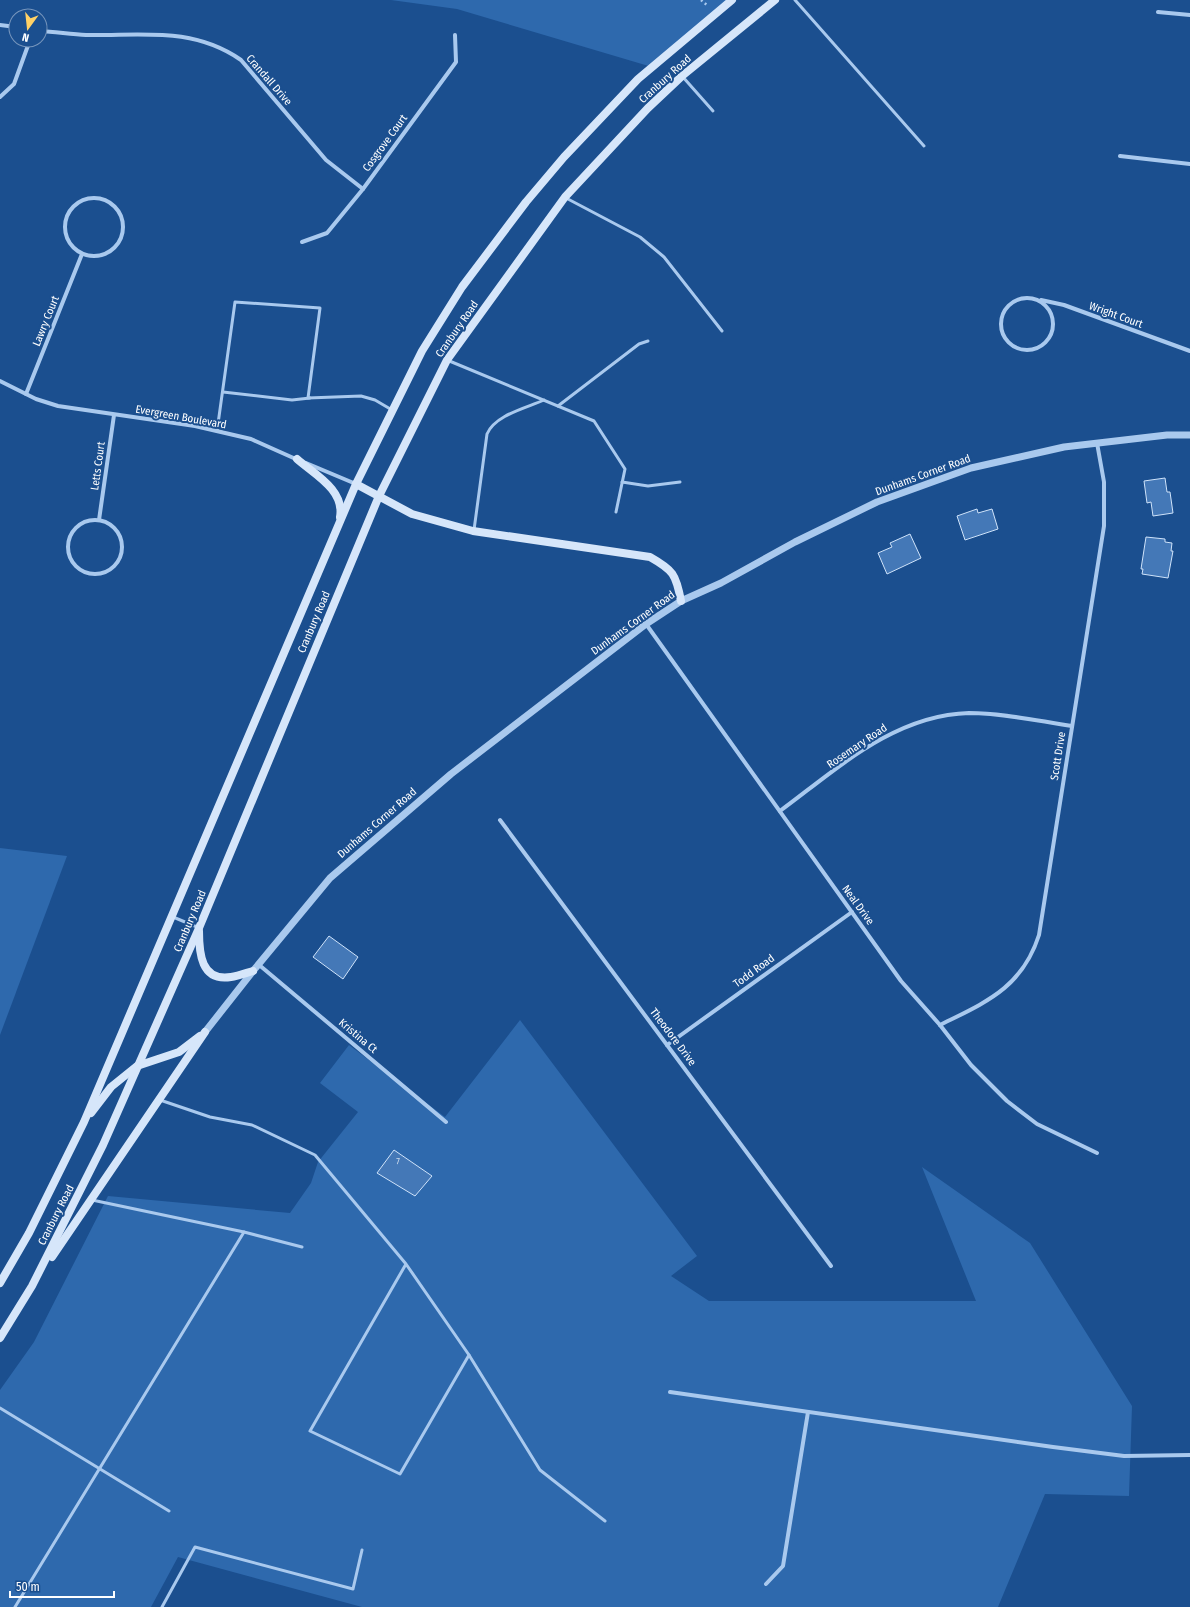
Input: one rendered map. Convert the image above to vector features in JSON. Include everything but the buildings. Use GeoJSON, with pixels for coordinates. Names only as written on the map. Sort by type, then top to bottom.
{"type":"FeatureCollection","features":[{"type":"Feature","properties":{"kind":"main road","name":"Cranbury Road"},"geometry":{"type":"LineString","coordinates":[[0,1283],[29,1233],[84,1122],[338,524],[356,484],[422,351],[462,287],[526,202],[564,157],[638,79],[732,0]]}},
{"type":"Feature","properties":{"kind":"main road","name":"Cranbury Road"},"geometry":{"type":"LineString","coordinates":[[0,1338],[32,1286],[103,1145],[199,928],[379,496],[447,360],[564,197],[648,108],[682,76],[775,0]]}},
{"type":"Feature","properties":{"kind":"main road"},"geometry":{"type":"LineString","coordinates":[[297,459],[335,491],[341,511],[338,524]]}},
{"type":"Feature","properties":{"kind":"main road"},"geometry":{"type":"LineString","coordinates":[[356,484],[412,514],[473,531],[650,557],[669,568],[678,582],[681,601]]}},
{"type":"Feature","properties":{"kind":"main road"},"geometry":{"type":"LineString","coordinates":[[199,928],[199,947],[203,965],[213,975],[230,978],[255,968]]}},
{"type":"Feature","properties":{"kind":"main road"},"geometry":{"type":"LineString","coordinates":[[84,1122],[111,1087],[137,1066],[179,1052],[205,1032]]}},
{"type":"Feature","properties":{"kind":"main road"},"geometry":{"type":"LineString","coordinates":[[32,1286],[205,1032]]}},
{"type":"Feature","properties":{"kind":"street"},"geometry":{"type":"LineString","coordinates":[[1158,12],[1190,14]]}},
{"type":"Feature","properties":{"kind":"street","name":"Crandall Drive"},"geometry":{"type":"LineString","coordinates":[[48,32],[86,35],[154,33],[182,36],[227,50],[240,60],[326,160],[363,188]]}},
{"type":"Feature","properties":{"kind":"street","name":"Cosgrove Court"},"geometry":{"type":"LineString","coordinates":[[302,242],[327,232],[363,188],[456,62],[455,35]]}},
{"type":"Feature","properties":{"kind":"street"},"geometry":{"type":"LineString","coordinates":[[0,97],[14,84],[27,48]]}},
{"type":"Feature","properties":{"kind":"street"},"geometry":{"type":"LineString","coordinates":[[1120,156],[1190,164]]}},
{"type":"Feature","properties":{"kind":"street"},"geometry":{"type":"LineString","coordinates":[[95,198],[104,200],[118,211],[122,220],[121,238],[116,246],[105,254],[91,256],[82,254],[69,242],[65,229],[66,216],[71,208],[82,200],[95,198]]}},
{"type":"Feature","properties":{"kind":"street","name":"Lawry Court"},"geometry":{"type":"LineString","coordinates":[[26,394],[82,254]]}},
{"type":"Feature","properties":{"kind":"street","name":"Wright Court"},"geometry":{"type":"LineString","coordinates":[[1034,299],[1042,302],[1052,315],[1054,325],[1052,334],[1048,341],[1038,348],[1026,350],[1018,349],[1008,343],[1003,334],[1002,317],[1005,310],[1014,302],[1026,298],[1034,299],[1064,305],[1190,351]]}},
{"type":"Feature","properties":{"kind":"street","name":"Evergreen Boulevard"},"geometry":{"type":"LineString","coordinates":[[0,381],[26,394],[58,406],[195,426],[251,439],[356,484]]}},
{"type":"Feature","properties":{"kind":"street","name":"Letts Court"},"geometry":{"type":"LineString","coordinates":[[99,520],[114,415]]}},
{"type":"Feature","properties":{"kind":"street","name":"Dunhams Corner Road"},"geometry":{"type":"LineString","coordinates":[[205,1032],[255,968],[330,878],[451,774],[646,624],[681,601],[721,583],[795,542],[877,502],[970,468],[1064,447],[1096,442],[1167,435],[1190,436]]}},
{"type":"Feature","properties":{"kind":"street","name":"Scott Drive"},"geometry":{"type":"LineString","coordinates":[[940,1025],[987,1002],[1003,991],[1026,966],[1036,945],[1042,924],[1104,526],[1104,482],[1096,442]]}},
{"type":"Feature","properties":{"kind":"street"},"geometry":{"type":"LineString","coordinates":[[90,520],[99,520],[115,528],[120,535],[123,544],[123,553],[120,561],[114,568],[106,573],[88,574],[73,564],[69,556],[69,542],[74,530],[81,524],[90,520]]}},
{"type":"Feature","properties":{"kind":"street","name":"Neal Drive"},"geometry":{"type":"LineString","coordinates":[[646,624],[901,981],[940,1025],[971,1065],[1007,1100],[1037,1124],[1097,1153]]}},
{"type":"Feature","properties":{"kind":"street","name":"Rosemary Road"},"geometry":{"type":"LineString","coordinates":[[780,811],[878,740],[900,729],[930,718],[949,715],[987,714],[1072,726]]}},
{"type":"Feature","properties":{"kind":"street","name":"Theodore Drive"},"geometry":{"type":"LineString","coordinates":[[500,820],[831,1266]]}},
{"type":"Feature","properties":{"kind":"street","name":"Todd Road"},"geometry":{"type":"LineString","coordinates":[[667,1045],[852,912]]}},
{"type":"Feature","properties":{"kind":"street","name":"Kristina Ct"},"geometry":{"type":"LineString","coordinates":[[255,968],[446,1122]]}},
{"type":"Feature","properties":{"kind":"street"},"geometry":{"type":"LineString","coordinates":[[670,1392],[1124,1456],[1190,1455]]}},
{"type":"Feature","properties":{"kind":"street"},"geometry":{"type":"LineString","coordinates":[[766,1584],[782,1566],[808,1412]]}},
{"type":"Feature","properties":{"kind":"lane"},"geometry":{"type":"LineString","coordinates":[[796,0],[924,146]]}},
{"type":"Feature","properties":{"kind":"lane"},"geometry":{"type":"LineString","coordinates":[[682,76],[714,111]]}},
{"type":"Feature","properties":{"kind":"lane"},"geometry":{"type":"LineString","coordinates":[[564,197],[640,238],[658,252],[705,308],[722,331]]}},
{"type":"Feature","properties":{"kind":"lane"},"geometry":{"type":"LineString","coordinates":[[217,431],[235,302],[320,308],[310,398]]}},
{"type":"Feature","properties":{"kind":"lane"},"geometry":{"type":"LineString","coordinates":[[558,406],[639,344],[648,341]]}},
{"type":"Feature","properties":{"kind":"lane"},"geometry":{"type":"LineString","coordinates":[[447,360],[594,421],[625,469],[616,512]]}},
{"type":"Feature","properties":{"kind":"lane"},"geometry":{"type":"LineString","coordinates":[[223,392],[292,400],[361,396],[375,400],[392,410]]}},
{"type":"Feature","properties":{"kind":"lane"},"geometry":{"type":"LineString","coordinates":[[473,531],[487,434],[490,427],[496,421],[544,400]]}},
{"type":"Feature","properties":{"kind":"lane"},"geometry":{"type":"LineString","coordinates":[[622,482],[648,486],[680,482]]}},
{"type":"Feature","properties":{"kind":"lane"},"geometry":{"type":"LineString","coordinates":[[171,917],[199,928]]}},
{"type":"Feature","properties":{"kind":"lane"},"geometry":{"type":"LineString","coordinates":[[159,1099],[210,1117],[252,1125],[315,1154],[406,1264],[469,1355],[540,1470],[604,1521]]}},
{"type":"Feature","properties":{"kind":"lane"},"geometry":{"type":"LineString","coordinates":[[90,1199],[244,1232],[302,1247]]}},
{"type":"Feature","properties":{"kind":"lane"},"geometry":{"type":"LineString","coordinates":[[15,1607],[244,1232]]}},
{"type":"Feature","properties":{"kind":"lane"},"geometry":{"type":"LineString","coordinates":[[406,1264],[310,1431],[400,1474],[469,1355]]}},
{"type":"Feature","properties":{"kind":"lane"},"geometry":{"type":"LineString","coordinates":[[0,1408],[99,1470],[169,1511]]}},
{"type":"Feature","properties":{"kind":"lane"},"geometry":{"type":"LineString","coordinates":[[162,1607],[195,1547],[353,1589],[362,1550]]}},
{"type":"Feature","properties":{"kind":"shaded area"},"geometry":{"type":"Polygon","coordinates":[[[391,0],[733,0],[652,67],[457,9],[391,0]]]}},
{"type":"Feature","properties":{"kind":"shaded area"},"geometry":{"type":"Polygon","coordinates":[[[0,848],[67,856],[0,1035],[0,848]]]}},
{"type":"Feature","properties":{"kind":"shaded area"},"geometry":{"type":"Polygon","coordinates":[[[520,1020],[697,1256],[671,1276],[709,1301],[976,1301],[922,1167],[1030,1243],[1132,1406],[1129,1496],[1045,1494],[998,1607],[362,1607],[178,1557],[151,1607],[0,1607],[0,1390],[34,1342],[108,1196],[290,1213],[311,1183],[318,1162],[358,1112],[320,1083],[349,1045],[445,1117],[520,1020]]]}}]}
